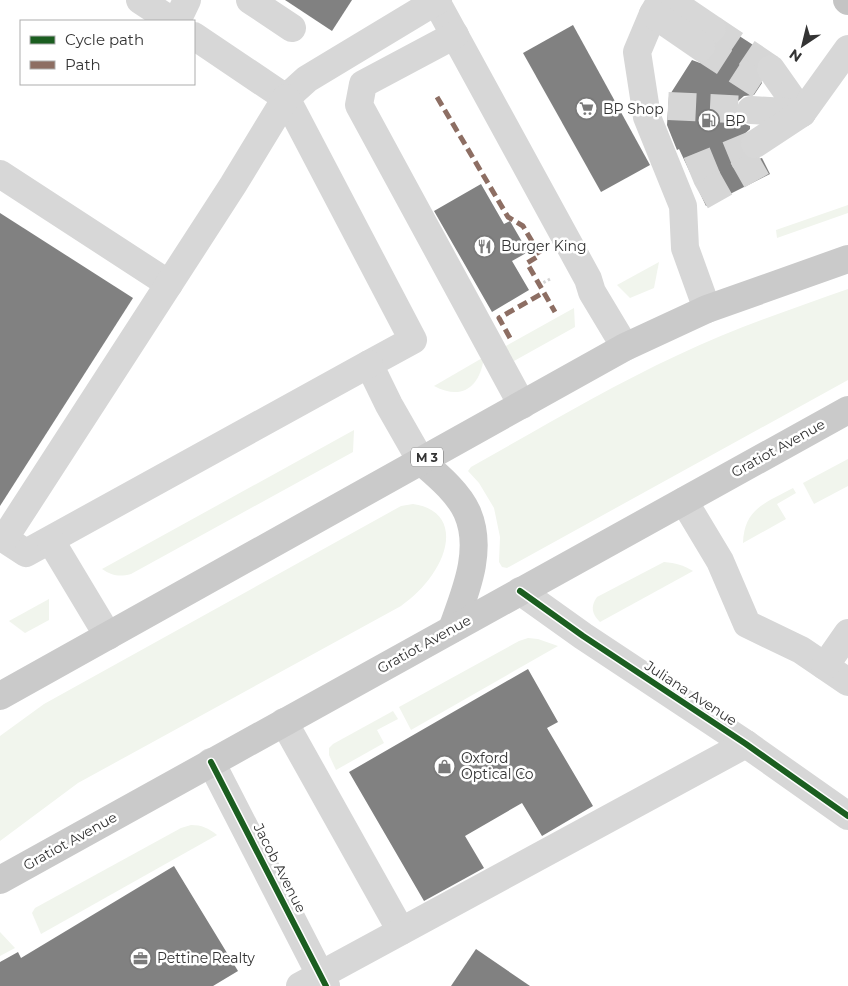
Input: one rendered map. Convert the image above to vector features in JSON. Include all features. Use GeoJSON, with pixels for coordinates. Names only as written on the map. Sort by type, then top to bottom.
{"type":"FeatureCollection","features":[{"type":"Feature","properties":{"kind":"main road","name":"M 3"},"geometry":{"type":"LineString","coordinates":[[0,696],[625,347],[707,309],[848,259]]}},
{"type":"Feature","properties":{"kind":"main road","name":"Gratiot Avenue"},"geometry":{"type":"LineString","coordinates":[[0,880],[848,410]]}},
{"type":"Feature","properties":{"kind":"main road"},"geometry":{"type":"LineString","coordinates":[[421,461],[456,495],[467,512],[474,536],[467,587],[452,629]]}},
{"type":"Feature","properties":{"kind":"street"},"geometry":{"type":"LineString","coordinates":[[140,0],[170,20]]}},
{"type":"Feature","properties":{"kind":"street"},"geometry":{"type":"LineString","coordinates":[[178,20],[187,0]]}},
{"type":"Feature","properties":{"kind":"street"},"geometry":{"type":"LineString","coordinates":[[250,0],[292,28]]}},
{"type":"Feature","properties":{"kind":"street"},"geometry":{"type":"LineString","coordinates":[[195,37],[286,98],[413,340],[26,553],[2,537],[169,284],[286,98],[307,79],[437,0],[588,279],[592,292],[625,347]]}},
{"type":"Feature","properties":{"kind":"street"},"geometry":{"type":"LineString","coordinates":[[707,38],[661,5],[637,52],[657,105],[647,117],[680,174],[692,201],[685,248],[707,309]]}},
{"type":"Feature","properties":{"kind":"street"},"geometry":{"type":"LineString","coordinates":[[455,34],[363,84],[359,104],[522,405]]}},
{"type":"Feature","properties":{"kind":"street"},"geometry":{"type":"LineString","coordinates":[[759,152],[802,112],[848,49]]}},
{"type":"Feature","properties":{"kind":"street"},"geometry":{"type":"LineString","coordinates":[[802,112],[760,88],[802,112]]}},
{"type":"Feature","properties":{"kind":"street"},"geometry":{"type":"LineString","coordinates":[[0,174],[169,284]]}},
{"type":"Feature","properties":{"kind":"street"},"geometry":{"type":"LineString","coordinates":[[369,364],[389,405],[421,461]]}},
{"type":"Feature","properties":{"kind":"street"},"geometry":{"type":"LineString","coordinates":[[684,500],[720,561],[747,624],[801,650],[848,682]]}},
{"type":"Feature","properties":{"kind":"street"},"geometry":{"type":"LineString","coordinates":[[51,540],[108,636]]}},
{"type":"Feature","properties":{"kind":"street","name":"Juliana Avenue"},"geometry":{"type":"LineString","coordinates":[[520,591],[746,744],[848,816]]}},
{"type":"Feature","properties":{"kind":"street"},"geometry":{"type":"LineString","coordinates":[[825,666],[848,633]]}},
{"type":"Feature","properties":{"kind":"street"},"geometry":{"type":"LineString","coordinates":[[284,722],[401,931]]}},
{"type":"Feature","properties":{"kind":"street"},"geometry":{"type":"LineString","coordinates":[[316,982],[401,931],[746,744]]}},
{"type":"Feature","properties":{"kind":"street","name":"Jacob Avenue"},"geometry":{"type":"LineString","coordinates":[[210,762],[316,982]]}},
{"type":"Feature","properties":{"kind":"shaded area"},"geometry":{"type":"Polygon","coordinates":[[[848,205],[848,213],[777,238],[776,230],[848,205]]]}},
{"type":"Feature","properties":{"kind":"shaded area"},"geometry":{"type":"Polygon","coordinates":[[[659,262],[654,288],[630,298],[617,285],[659,262]]]}},
{"type":"Feature","properties":{"kind":"shaded area"},"geometry":{"type":"Polygon","coordinates":[[[848,289],[848,380],[507,568],[502,567],[499,562],[500,537],[494,508],[479,483],[468,471],[471,467],[599,395],[678,355],[741,328],[848,289]]]}},
{"type":"Feature","properties":{"kind":"shaded area"},"geometry":{"type":"Polygon","coordinates":[[[574,308],[575,327],[514,361],[504,347],[574,308]]]}},
{"type":"Feature","properties":{"kind":"shaded area"},"geometry":{"type":"Polygon","coordinates":[[[484,357],[478,376],[468,388],[453,392],[434,386],[484,357]]]}},
{"type":"Feature","properties":{"kind":"shaded area"},"geometry":{"type":"Polygon","coordinates":[[[354,430],[353,452],[131,574],[116,575],[102,569],[354,430]]]}},
{"type":"Feature","properties":{"kind":"shaded area"},"geometry":{"type":"Polygon","coordinates":[[[848,459],[848,486],[814,504],[803,483],[848,459]]]}},
{"type":"Feature","properties":{"kind":"shaded area"},"geometry":{"type":"Polygon","coordinates":[[[793,488],[796,493],[777,504],[786,519],[743,543],[744,531],[752,514],[758,508],[793,488]]]}},
{"type":"Feature","properties":{"kind":"shaded area"},"geometry":{"type":"Polygon","coordinates":[[[413,504],[427,508],[443,522],[446,531],[446,542],[439,564],[432,575],[410,599],[401,606],[78,783],[0,841],[0,736],[44,704],[401,506],[413,504]]]}},
{"type":"Feature","properties":{"kind":"shaded area"},"geometry":{"type":"Polygon","coordinates":[[[664,562],[686,567],[693,571],[600,622],[597,619],[593,607],[597,597],[664,562]]]}},
{"type":"Feature","properties":{"kind":"shaded area"},"geometry":{"type":"Polygon","coordinates":[[[49,599],[49,620],[25,633],[9,621],[49,599]]]}},
{"type":"Feature","properties":{"kind":"shaded area"},"geometry":{"type":"Polygon","coordinates":[[[528,638],[538,639],[558,646],[411,730],[399,707],[519,641],[528,638]]]}},
{"type":"Feature","properties":{"kind":"shaded area"},"geometry":{"type":"Polygon","coordinates":[[[393,711],[398,719],[377,730],[384,743],[336,770],[329,755],[329,748],[393,711]]]}},
{"type":"Feature","properties":{"kind":"shaded area"},"geometry":{"type":"Polygon","coordinates":[[[191,825],[205,827],[217,835],[41,934],[32,913],[35,908],[181,828],[191,825]]]}},
{"type":"Feature","properties":{"kind":"shaded area"},"geometry":{"type":"Polygon","coordinates":[[[0,932],[15,948],[0,956],[0,932]]]}},
{"type":"Feature","properties":{"kind":"building"},"geometry":{"type":"Polygon","coordinates":[[[285,0],[352,0],[332,31],[285,0]]]}},
{"type":"Feature","properties":{"kind":"building"},"geometry":{"type":"Polygon","coordinates":[[[573,25],[650,165],[601,192],[523,53],[573,25]]]}},
{"type":"Feature","properties":{"kind":"building"},"geometry":{"type":"Polygon","coordinates":[[[727,28],[767,54],[757,63],[756,71],[762,83],[754,95],[744,96],[738,101],[735,110],[737,117],[742,123],[750,126],[750,129],[741,137],[739,144],[742,152],[748,158],[755,160],[762,158],[770,174],[706,206],[679,149],[677,150],[667,125],[669,96],[692,60],[700,63],[708,61],[714,56],[716,44],[725,38],[727,28]]]}},
{"type":"Feature","properties":{"kind":"building"},"geometry":{"type":"Polygon","coordinates":[[[481,184],[504,224],[510,221],[528,252],[512,261],[529,290],[492,312],[434,211],[481,184]]]}},
{"type":"Feature","properties":{"kind":"building"},"geometry":{"type":"Polygon","coordinates":[[[0,213],[133,298],[0,506],[0,213]]]}},
{"type":"Feature","properties":{"kind":"building"},"geometry":{"type":"Polygon","coordinates":[[[528,669],[558,722],[547,728],[593,806],[542,836],[522,803],[465,836],[484,868],[424,901],[349,772],[528,669]]]}},
{"type":"Feature","properties":{"kind":"building"},"geometry":{"type":"Polygon","coordinates":[[[174,866],[238,971],[213,986],[0,986],[0,962],[18,952],[21,958],[174,866]]]}},
{"type":"Feature","properties":{"kind":"building"},"geometry":{"type":"Polygon","coordinates":[[[476,949],[530,986],[451,986],[476,949]]]}},
{"type":"Feature","properties":{"kind":"tunnel"},"geometry":{"type":"LineString","coordinates":[[712,29],[771,69]]}},
{"type":"Feature","properties":{"kind":"tunnel"},"geometry":{"type":"LineString","coordinates":[[701,47],[760,85]]}},
{"type":"Feature","properties":{"kind":"tunnel"},"geometry":{"type":"LineString","coordinates":[[668,106],[751,110]]}},
{"type":"Feature","properties":{"kind":"tunnel"},"geometry":{"type":"LineString","coordinates":[[689,171],[755,144]]}},
{"type":"Feature","properties":{"kind":"tunnel"},"geometry":{"type":"LineString","coordinates":[[701,196],[763,161]]}},
{"type":"Feature","properties":{"kind":"marked path"},"geometry":{"type":"LineString","coordinates":[[437,97],[508,217],[523,226],[540,255],[527,263],[555,312]]}},
{"type":"Feature","properties":{"kind":"marked path"},"geometry":{"type":"LineString","coordinates":[[510,338],[499,318],[543,293]]}},
{"type":"Feature","properties":{"kind":"cycle path"},"geometry":{"type":"LineString","coordinates":[[520,591],[583,636],[746,744],[848,816]]}},
{"type":"Feature","properties":{"kind":"cycle path"},"geometry":{"type":"LineString","coordinates":[[211,762],[326,986]]}},
{"type":"Feature","properties":{"kind":"place","name":"BP Shop"},"geometry":{"type":"Point","coordinates":[587,109]}},
{"type":"Feature","properties":{"kind":"place","name":"BP"},"geometry":{"type":"Point","coordinates":[709,121]}},
{"type":"Feature","properties":{"kind":"place","name":"Burger King"},"geometry":{"type":"Point","coordinates":[485,246]}},
{"type":"Feature","properties":{"kind":"place","name":"Oxford Optical Co"},"geometry":{"type":"Point","coordinates":[445,766]}},
{"type":"Feature","properties":{"kind":"place","name":"Pettine Realty"},"geometry":{"type":"Point","coordinates":[141,958]}}]}
